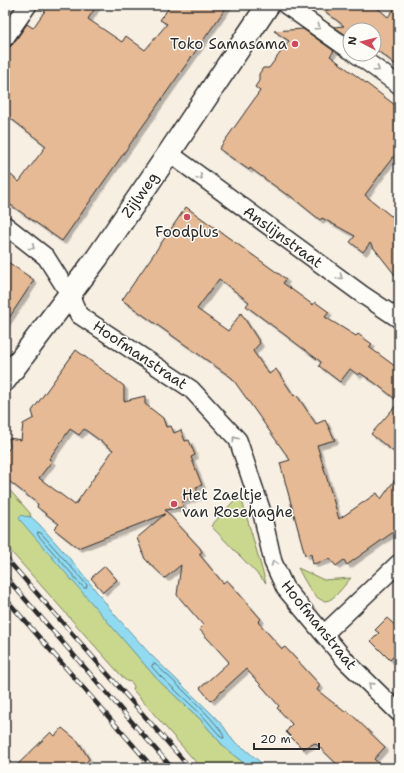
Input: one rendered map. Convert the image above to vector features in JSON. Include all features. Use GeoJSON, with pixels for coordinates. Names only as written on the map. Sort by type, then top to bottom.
{"type":"FeatureCollection","features":[{"type":"Feature","properties":{"kind":"main road","name":"Zijlweg"},"geometry":{"type":"LineString","coordinates":[[5,380],[70,295],[169,153],[268,5]]}},
{"type":"Feature","properties":{"kind":"street"},"geometry":{"type":"LineString","coordinates":[[5,38],[28,5]]}},
{"type":"Feature","properties":{"kind":"street"},"geometry":{"type":"LineString","coordinates":[[286,5],[342,44]]}},
{"type":"Feature","properties":{"kind":"street"},"geometry":{"type":"LineString","coordinates":[[367,62],[399,85]]}},
{"type":"Feature","properties":{"kind":"street","name":"Anslijnstraat"},"geometry":{"type":"LineString","coordinates":[[169,153],[399,319]]}},
{"type":"Feature","properties":{"kind":"street","name":"Hoofmanstraat"},"geometry":{"type":"LineString","coordinates":[[5,225],[46,257],[70,295],[79,315],[191,389],[238,440],[260,509],[273,562],[284,588],[346,661],[399,713]]}},
{"type":"Feature","properties":{"kind":"street"},"geometry":{"type":"LineString","coordinates":[[324,634],[399,563]]}},
{"type":"Feature","properties":{"kind":"green space"},"geometry":{"type":"Polygon","coordinates":[[[5,485],[30,513],[31,517],[28,516],[66,572],[157,679],[200,719],[226,749],[250,768],[201,768],[133,690],[134,686],[131,682],[126,681],[5,545],[8,539],[5,535],[5,485]]]}},
{"type":"Feature","properties":{"kind":"green space"},"geometry":{"type":"Polygon","coordinates":[[[240,494],[266,583],[211,526],[240,494]]]}},
{"type":"Feature","properties":{"kind":"green space"},"geometry":{"type":"Polygon","coordinates":[[[298,568],[324,580],[351,578],[336,595],[326,601],[321,600],[311,591],[298,568]]]}},
{"type":"Feature","properties":{"kind":"water"},"geometry":{"type":"Polygon","coordinates":[[[22,515],[31,517],[39,524],[78,568],[115,615],[150,654],[212,714],[224,727],[234,742],[245,749],[267,768],[250,768],[226,749],[200,719],[157,679],[20,520],[19,518],[22,515]]]}},
{"type":"Feature","properties":{"kind":"building"},"geometry":{"type":"Polygon","coordinates":[[[49,5],[97,5],[88,19],[122,42],[126,36],[145,50],[167,24],[160,20],[171,5],[228,5],[62,241],[5,201],[5,170],[19,182],[46,146],[5,114],[5,48],[10,47],[13,44],[27,24],[33,28],[49,5]]]}},
{"type":"Feature","properties":{"kind":"building"},"geometry":{"type":"Polygon","coordinates":[[[317,5],[374,5],[388,17],[397,5],[399,5],[399,67],[382,54],[382,22],[342,22],[342,24],[317,5]]]}},
{"type":"Feature","properties":{"kind":"building"},"geometry":{"type":"Polygon","coordinates":[[[5,8],[11,12],[5,21],[5,8]]]}},
{"type":"Feature","properties":{"kind":"building"},"geometry":{"type":"Polygon","coordinates":[[[342,26],[342,32],[334,27],[342,26]]]}},
{"type":"Feature","properties":{"kind":"building"},"geometry":{"type":"Polygon","coordinates":[[[303,29],[334,51],[330,56],[399,108],[399,149],[365,195],[391,216],[399,214],[399,280],[370,243],[363,252],[350,242],[355,236],[322,218],[320,220],[288,194],[287,195],[250,168],[249,170],[219,149],[260,91],[255,87],[259,81],[259,74],[263,68],[269,68],[289,41],[274,31],[303,29]]]}},
{"type":"Feature","properties":{"kind":"building"},"geometry":{"type":"Polygon","coordinates":[[[186,207],[286,279],[283,283],[313,305],[315,302],[329,312],[325,317],[356,336],[358,334],[372,344],[369,347],[399,369],[399,402],[375,383],[360,373],[358,375],[350,369],[340,382],[319,366],[321,362],[246,306],[249,302],[219,279],[197,309],[228,331],[241,313],[260,343],[253,351],[269,374],[276,369],[294,396],[296,394],[316,424],[325,420],[335,440],[317,445],[339,519],[377,493],[381,499],[399,474],[399,528],[347,565],[344,560],[336,566],[330,559],[313,564],[311,554],[305,555],[280,463],[290,460],[232,378],[122,300],[186,207]]]}},
{"type":"Feature","properties":{"kind":"building"},"geometry":{"type":"Polygon","coordinates":[[[5,260],[34,280],[5,324],[5,260]]]}},
{"type":"Feature","properties":{"kind":"building"},"geometry":{"type":"Polygon","coordinates":[[[76,350],[124,386],[124,401],[145,396],[145,404],[163,418],[166,427],[171,426],[174,433],[181,430],[185,441],[189,440],[195,455],[191,457],[202,485],[196,487],[199,496],[182,502],[183,507],[165,510],[200,548],[202,552],[199,554],[223,583],[227,580],[261,619],[258,622],[282,649],[285,647],[320,685],[317,690],[345,712],[347,710],[385,747],[374,759],[383,768],[341,768],[315,743],[303,749],[286,732],[292,724],[277,708],[279,706],[246,669],[211,701],[200,688],[229,662],[199,629],[203,625],[177,595],[181,565],[165,578],[145,559],[137,538],[165,514],[78,548],[54,529],[59,524],[37,507],[38,504],[5,478],[5,454],[10,447],[9,438],[21,440],[23,424],[34,418],[32,411],[76,350]],[[70,429],[49,459],[52,461],[39,478],[75,505],[113,450],[84,429],[79,435],[70,429]]]}},
{"type":"Feature","properties":{"kind":"building"},"geometry":{"type":"Polygon","coordinates":[[[399,402],[399,456],[371,434],[399,402]]]}},
{"type":"Feature","properties":{"kind":"building"},"geometry":{"type":"Polygon","coordinates":[[[105,566],[117,580],[103,592],[91,578],[105,566]]]}},
{"type":"Feature","properties":{"kind":"building"},"geometry":{"type":"Polygon","coordinates":[[[387,618],[399,629],[399,651],[390,660],[371,641],[379,633],[375,630],[387,618]]]}},
{"type":"Feature","properties":{"kind":"building"},"geometry":{"type":"Polygon","coordinates":[[[62,728],[78,741],[89,759],[81,768],[14,768],[51,732],[55,736],[62,728]]]}},
{"type":"Feature","properties":{"kind":"railway"},"geometry":{"type":"LineString","coordinates":[[5,557],[190,768]]}},
{"type":"Feature","properties":{"kind":"railway"},"geometry":{"type":"LineString","coordinates":[[5,576],[172,768]]}},
{"type":"Feature","properties":{"kind":"railway"},"geometry":{"type":"LineString","coordinates":[[5,598],[153,768]]}},
{"type":"Feature","properties":{"kind":"place","name":"Toko Samasama"},"geometry":{"type":"Point","coordinates":[295,44]}},
{"type":"Feature","properties":{"kind":"place","name":"Foodplus"},"geometry":{"type":"Point","coordinates":[187,217]}},
{"type":"Feature","properties":{"kind":"place","name":"Het Zaeltje van Rosehaghe"},"geometry":{"type":"Point","coordinates":[174,504]}}]}
